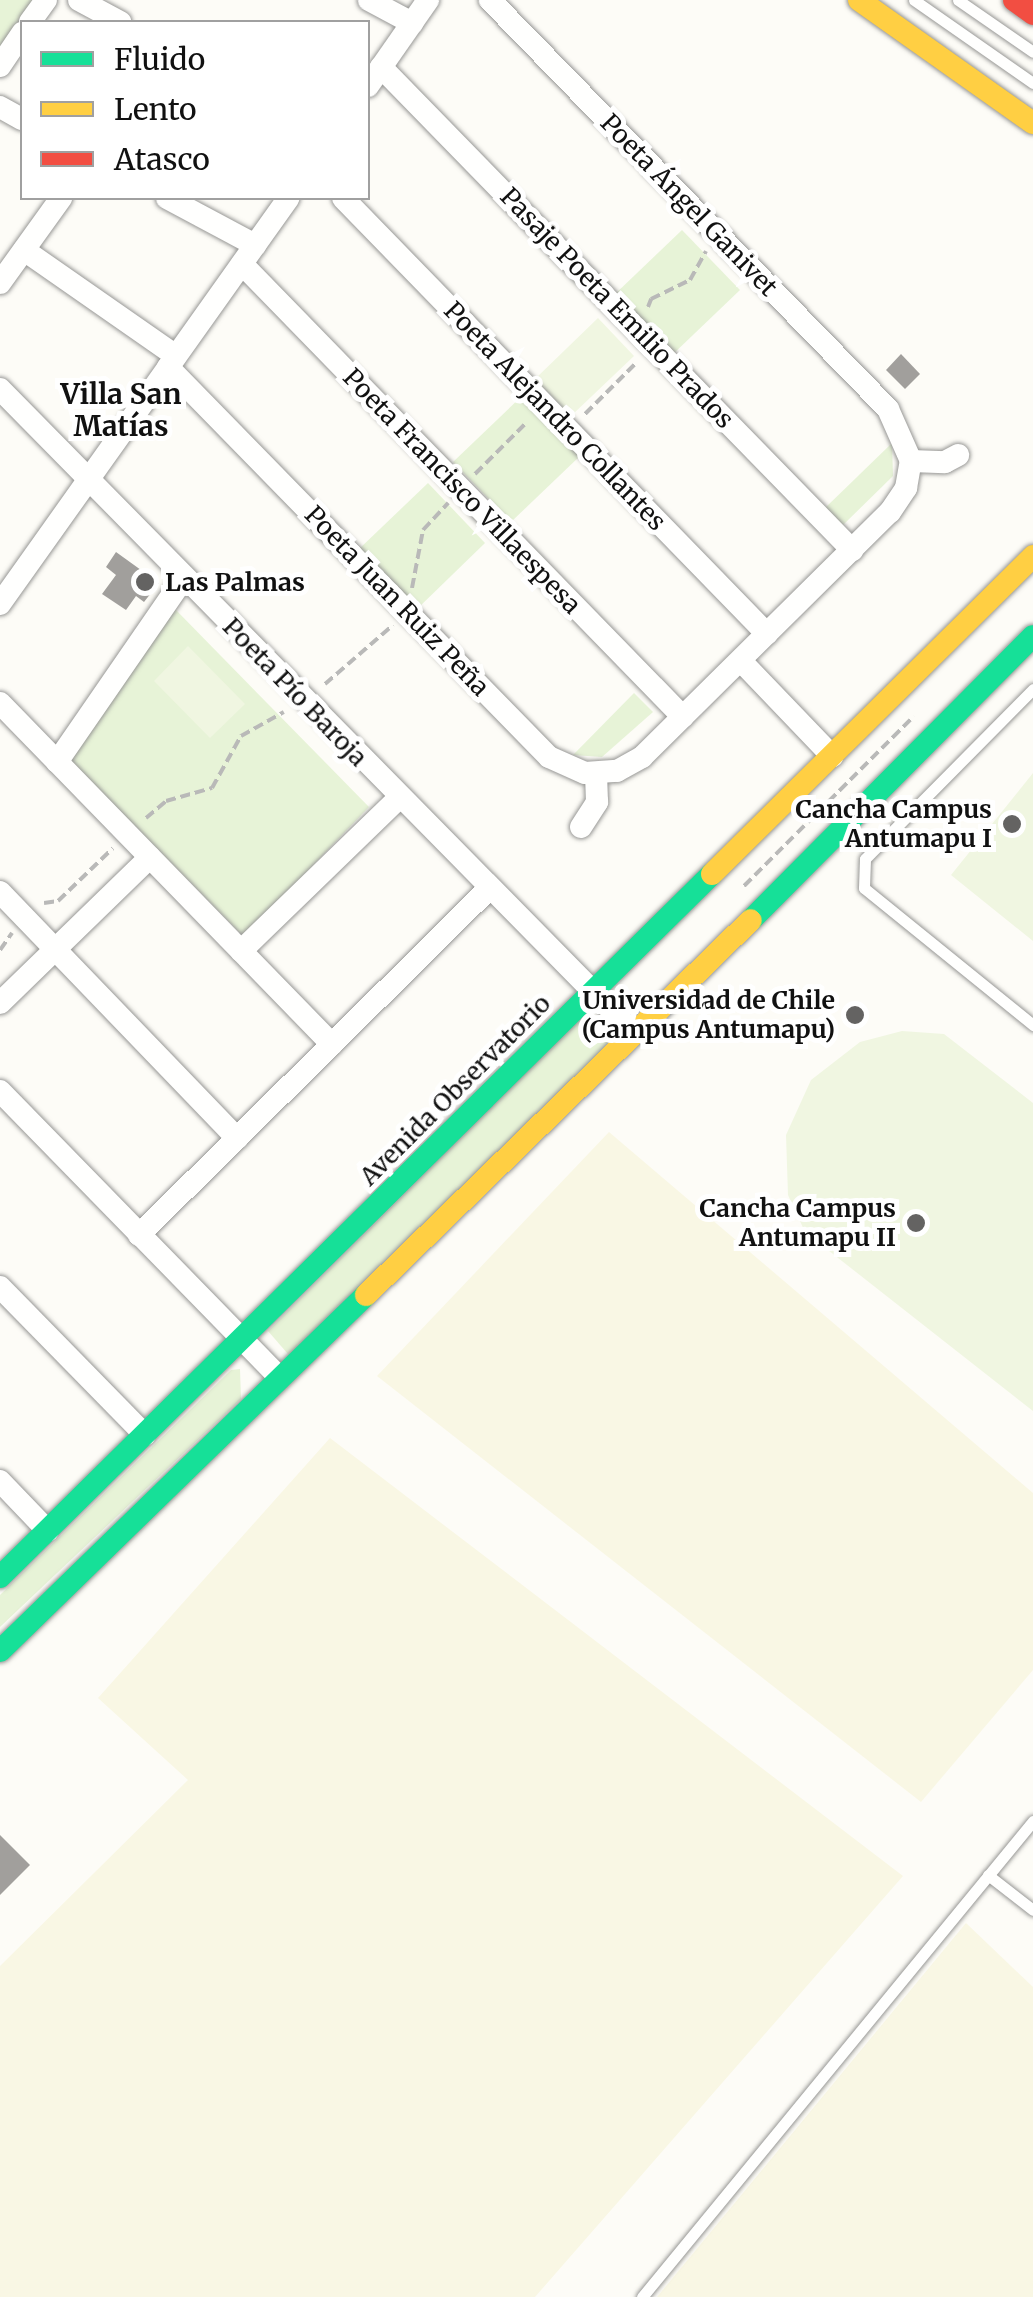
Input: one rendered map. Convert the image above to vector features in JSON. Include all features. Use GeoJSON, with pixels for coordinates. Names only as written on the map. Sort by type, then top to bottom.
{"type":"FeatureCollection","features":[{"type":"Feature","properties":{"kind":"main road"},"geometry":{"type":"LineString","coordinates":[[858,0],[1033,123]]}},
{"type":"Feature","properties":{"kind":"main road"},"geometry":{"type":"LineString","coordinates":[[1014,0],[1033,14]]}},
{"type":"Feature","properties":{"kind":"main road","name":"Avenida Observatorio"},"geometry":{"type":"LineString","coordinates":[[0,1577],[1033,556]]}},
{"type":"Feature","properties":{"kind":"main road"},"geometry":{"type":"LineString","coordinates":[[0,1650],[278,1376],[630,1039],[1033,636]]}},
{"type":"Feature","properties":{"kind":"street"},"geometry":{"type":"LineString","coordinates":[[79,0],[116,20]]}},
{"type":"Feature","properties":{"kind":"street"},"geometry":{"type":"LineString","coordinates":[[369,0],[412,23]]}},
{"type":"Feature","properties":{"kind":"street"},"geometry":{"type":"LineString","coordinates":[[370,83],[428,0]]}},
{"type":"Feature","properties":{"kind":"street","name":"Poeta Ángel Ganivet"},"geometry":{"type":"LineString","coordinates":[[490,0],[888,409],[904,433],[911,460]]}},
{"type":"Feature","properties":{"kind":"street"},"geometry":{"type":"LineString","coordinates":[[0,66],[20,36]]}},
{"type":"Feature","properties":{"kind":"street","name":"Pasaje Poeta Emilio Prados"},"geometry":{"type":"LineString","coordinates":[[382,67],[852,550]]}},
{"type":"Feature","properties":{"kind":"street"},"geometry":{"type":"LineString","coordinates":[[0,283],[60,200]]}},
{"type":"Feature","properties":{"kind":"street","name":"Poeta Francisco Villaespesa"},"geometry":{"type":"LineString","coordinates":[[170,200],[248,254],[683,718]]}},
{"type":"Feature","properties":{"kind":"street"},"geometry":{"type":"LineString","coordinates":[[0,604],[287,200]]}},
{"type":"Feature","properties":{"kind":"street","name":"Poeta Alejandro Collantes"},"geometry":{"type":"LineString","coordinates":[[345,200],[768,634]]}},
{"type":"Feature","properties":{"kind":"street","name":"Poeta Juan Ruiz Peña"},"geometry":{"type":"LineString","coordinates":[[24,250],[172,362],[549,757],[596,774]]}},
{"type":"Feature","properties":{"kind":"street","name":"Poeta Pío Baroja"},"geometry":{"type":"LineString","coordinates":[[0,389],[590,995],[597,1014],[630,1039]]}},
{"type":"Feature","properties":{"kind":"street"},"geometry":{"type":"LineString","coordinates":[[581,827],[594,811],[596,774],[630,765],[768,634],[899,501],[911,460],[958,455]]}},
{"type":"Feature","properties":{"kind":"street"},"geometry":{"type":"LineString","coordinates":[[57,762],[184,578]]}},
{"type":"Feature","properties":{"kind":"street"},"geometry":{"type":"LineString","coordinates":[[741,660],[832,756]]}},
{"type":"Feature","properties":{"kind":"street"},"geometry":{"type":"LineString","coordinates":[[0,703],[332,1044]]}},
{"type":"Feature","properties":{"kind":"street"},"geometry":{"type":"LineString","coordinates":[[241,951],[399,798]]}},
{"type":"Feature","properties":{"kind":"street"},"geometry":{"type":"LineString","coordinates":[[0,1003],[150,857]]}},
{"type":"Feature","properties":{"kind":"street"},"geometry":{"type":"LineString","coordinates":[[139,1235],[488,890]]}},
{"type":"Feature","properties":{"kind":"street"},"geometry":{"type":"LineString","coordinates":[[0,892],[237,1138]]}},
{"type":"Feature","properties":{"kind":"street"},"geometry":{"type":"LineString","coordinates":[[0,1091],[278,1376]]}},
{"type":"Feature","properties":{"kind":"street"},"geometry":{"type":"LineString","coordinates":[[0,1288],[145,1436]]}},
{"type":"Feature","properties":{"kind":"street"},"geometry":{"type":"LineString","coordinates":[[0,1480],[48,1530]]}},
{"type":"Feature","properties":{"kind":"lane"},"geometry":{"type":"LineString","coordinates":[[914,0],[1033,84]]}},
{"type":"Feature","properties":{"kind":"lane"},"geometry":{"type":"LineString","coordinates":[[958,0],[1033,52]]}},
{"type":"Feature","properties":{"kind":"lane"},"geometry":{"type":"LineString","coordinates":[[1033,689],[864,859],[864,888],[1033,1025]]}},
{"type":"Feature","properties":{"kind":"lane"},"geometry":{"type":"LineString","coordinates":[[642,2297],[1033,1821]]}},
{"type":"Feature","properties":{"kind":"lane"},"geometry":{"type":"LineString","coordinates":[[988,1874],[1033,1910]]}},
{"type":"Feature","properties":{"kind":"shaded area"},"geometry":{"type":"Polygon","coordinates":[[[609,1132],[1033,1493],[1033,1670],[921,1802],[377,1376],[609,1132]]]}},
{"type":"Feature","properties":{"kind":"shaded area"},"geometry":{"type":"Polygon","coordinates":[[[330,1438],[903,1876],[535,2297],[0,2297],[0,1966],[188,1780],[98,1698],[330,1438]]]}},
{"type":"Feature","properties":{"kind":"shaded area"},"geometry":{"type":"Polygon","coordinates":[[[966,1923],[1033,1987],[1033,2297],[657,2297],[966,1923]]]}},
{"type":"Feature","properties":{"kind":"green space"},"geometry":{"type":"Polygon","coordinates":[[[0,0],[34,0],[0,48],[0,0]]]}},
{"type":"Feature","properties":{"kind":"green space"},"geometry":{"type":"Polygon","coordinates":[[[682,230],[740,290],[670,357],[613,296],[682,230]]]}},
{"type":"Feature","properties":{"kind":"green space"},"geometry":{"type":"Polygon","coordinates":[[[598,318],[634,356],[571,416],[535,379],[598,318]]]}},
{"type":"Feature","properties":{"kind":"green space"},"geometry":{"type":"Polygon","coordinates":[[[523,395],[580,456],[511,522],[453,462],[523,395]]]}},
{"type":"Feature","properties":{"kind":"green space"},"geometry":{"type":"Polygon","coordinates":[[[892,443],[893,476],[841,527],[824,509],[892,443]]]}},
{"type":"Feature","properties":{"kind":"green space"},"geometry":{"type":"Polygon","coordinates":[[[428,483],[485,543],[416,610],[358,550],[428,483]]]}},
{"type":"Feature","properties":{"kind":"green space"},"geometry":{"type":"Polygon","coordinates":[[[175,609],[369,807],[244,937],[69,759],[175,609]]]}},
{"type":"Feature","properties":{"kind":"green space"},"geometry":{"type":"Polygon","coordinates":[[[188,646],[245,704],[210,738],[154,681],[188,646]]]}},
{"type":"Feature","properties":{"kind":"green space"},"geometry":{"type":"Polygon","coordinates":[[[634,693],[653,712],[602,757],[573,755],[634,693]]]}},
{"type":"Feature","properties":{"kind":"green space","name":"Cancha Campus Antumapu I"},"geometry":{"type":"Polygon","coordinates":[[[1033,773],[1033,941],[951,875],[1033,773]]]}},
{"type":"Feature","properties":{"kind":"green space"},"geometry":{"type":"Polygon","coordinates":[[[585,1013],[618,1048],[294,1361],[268,1331],[585,1013]]]}},
{"type":"Feature","properties":{"kind":"green space","name":"Cancha Campus Antumapu II"},"geometry":{"type":"Polygon","coordinates":[[[902,1031],[944,1034],[1033,1103],[1033,1411],[805,1232],[788,1195],[786,1135],[811,1080],[860,1042],[902,1031]]]}},
{"type":"Feature","properties":{"kind":"green space"},"geometry":{"type":"Polygon","coordinates":[[[240,1369],[241,1399],[0,1627],[0,1595],[231,1370],[240,1369]]]}},
{"type":"Feature","properties":{"kind":"building"},"geometry":{"type":"Polygon","coordinates":[[[901,354],[920,374],[905,389],[886,370],[901,354]]]}},
{"type":"Feature","properties":{"kind":"building"},"geometry":{"type":"Polygon","coordinates":[[[116,552],[159,583],[144,602],[136,596],[126,610],[102,594],[116,575],[106,567],[116,552]]]}},
{"type":"Feature","properties":{"kind":"building"},"geometry":{"type":"Polygon","coordinates":[[[0,1835],[30,1865],[0,1895],[0,1835]]]}},
{"type":"Feature","properties":{"kind":"traffic: fast"},"geometry":{"type":"LineString","coordinates":[[751,920],[1033,636]]}},
{"type":"Feature","properties":{"kind":"traffic: fast"},"geometry":{"type":"LineString","coordinates":[[0,1577],[712,874]]}},
{"type":"Feature","properties":{"kind":"traffic: fast"},"geometry":{"type":"LineString","coordinates":[[0,1651],[366,1295]]}},
{"type":"Feature","properties":{"kind":"traffic: slow"},"geometry":{"type":"LineString","coordinates":[[859,0],[1033,123]]}},
{"type":"Feature","properties":{"kind":"traffic: slow"},"geometry":{"type":"LineString","coordinates":[[712,874],[1033,556]]}},
{"type":"Feature","properties":{"kind":"traffic: slow"},"geometry":{"type":"LineString","coordinates":[[366,1295],[751,920]]}},
{"type":"Feature","properties":{"kind":"traffic: jam"},"geometry":{"type":"LineString","coordinates":[[1014,0],[1033,14]]}},
{"type":"Feature","properties":{"kind":"place","name":"Las Palmas"},"geometry":{"type":"Point","coordinates":[145,582]}},
{"type":"Feature","properties":{"kind":"place","name":"Cancha Campus Antumapu I"},"geometry":{"type":"Point","coordinates":[1012,824]}},
{"type":"Feature","properties":{"kind":"place","name":"Universidad de Chile (Campus Antumapu)"},"geometry":{"type":"Point","coordinates":[855,1015]}},
{"type":"Feature","properties":{"kind":"place","name":"Cancha Campus Antumapu II"},"geometry":{"type":"Point","coordinates":[916,1223]}},
{"type":"Feature","properties":{"kind":"district","name":"Villa San Matías"},"geometry":{"type":"Point","coordinates":[121,410]}}]}
